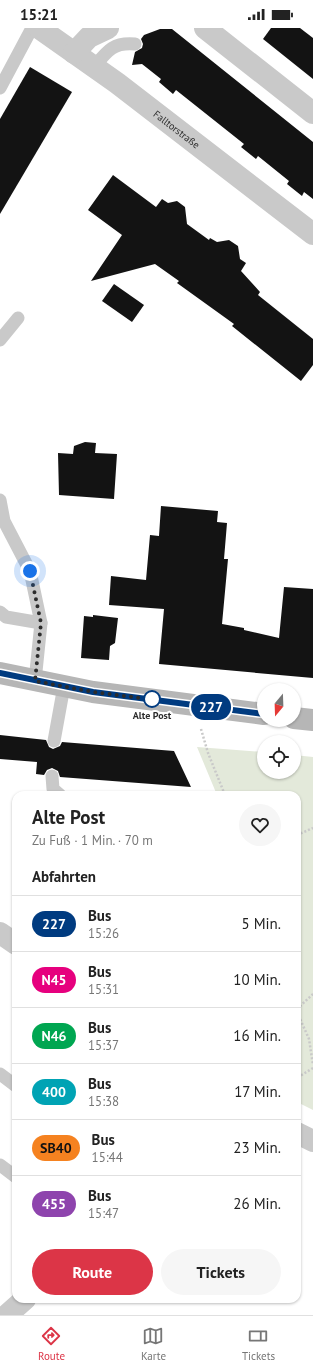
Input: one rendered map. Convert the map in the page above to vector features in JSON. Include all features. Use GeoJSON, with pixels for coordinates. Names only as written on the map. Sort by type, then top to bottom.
{"type":"FeatureCollection","features":[{"type":"Feature","properties":{"kind":"main road"},"geometry":{"type":"LineString","coordinates":[[0,673],[64,686],[257,713]]}},
{"type":"Feature","properties":{"kind":"main road"},"geometry":{"type":"LineString","coordinates":[[301,719],[313,720]]}},
{"type":"Feature","properties":{"kind":"street","name":"Falltorstraße"},"geometry":{"type":"LineString","coordinates":[[39,28],[117,83],[313,234]]}},
{"type":"Feature","properties":{"kind":"street"},"geometry":{"type":"LineString","coordinates":[[74,53],[89,37],[108,28]]}},
{"type":"Feature","properties":{"kind":"street"},"geometry":{"type":"LineString","coordinates":[[205,28],[313,113]]}},
{"type":"Feature","properties":{"kind":"street"},"geometry":{"type":"LineString","coordinates":[[0,933],[12,941]]}},
{"type":"Feature","properties":{"kind":"street"},"geometry":{"type":"LineString","coordinates":[[301,1134],[313,1141]]}},
{"type":"Feature","properties":{"kind":"street"},"geometry":{"type":"LineString","coordinates":[[7,1315],[21,1303]]}},
{"type":"Feature","properties":{"kind":"lane"},"geometry":{"type":"LineString","coordinates":[[0,88],[32,28]]}},
{"type":"Feature","properties":{"kind":"lane"},"geometry":{"type":"LineString","coordinates":[[94,67],[109,50],[119,44],[135,44]]}},
{"type":"Feature","properties":{"kind":"lane"},"geometry":{"type":"LineString","coordinates":[[0,340],[18,318]]}},
{"type":"Feature","properties":{"kind":"lane"},"geometry":{"type":"LineString","coordinates":[[0,500],[4,521],[30,571],[41,623],[35,681]]}},
{"type":"Feature","properties":{"kind":"lane"},"geometry":{"type":"LineString","coordinates":[[0,612],[6,617],[41,623]]}},
{"type":"Feature","properties":{"kind":"lane"},"geometry":{"type":"LineString","coordinates":[[54,741],[64,686]]}},
{"type":"Feature","properties":{"kind":"lane"},"geometry":{"type":"LineString","coordinates":[[52,776],[53,789],[55,791]]}},
{"type":"Feature","properties":{"kind":"lane"},"geometry":{"type":"LineString","coordinates":[[0,1074],[12,1083]]}},
{"type":"Feature","properties":{"kind":"lane"},"geometry":{"type":"LineString","coordinates":[[0,1166],[12,1174]]}},
{"type":"Feature","properties":{"kind":"path"},"geometry":{"type":"LineString","coordinates":[[194,705],[208,754],[223,791]]}},
{"type":"Feature","properties":{"kind":"path"},"geometry":{"type":"LineString","coordinates":[[301,833],[313,828]]}},
{"type":"Feature","properties":{"kind":"path"},"geometry":{"type":"LineString","coordinates":[[301,1005],[313,994]]}},
{"type":"Feature","properties":{"kind":"path"},"geometry":{"type":"LineString","coordinates":[[301,1021],[309,1039],[313,1067],[301,1075]]}},
{"type":"Feature","properties":{"kind":"green space"},"geometry":{"type":"Polygon","coordinates":[[[197,747],[257,751],[257,779],[301,779],[301,756],[313,757],[313,1110],[301,1104],[301,791],[215,791],[197,747]]]}},
{"type":"Feature","properties":{"kind":"building"},"geometry":{"type":"Polygon","coordinates":[[[271,28],[300,28],[313,38],[313,79],[263,39],[271,28]]]}},
{"type":"Feature","properties":{"kind":"building"},"geometry":{"type":"Polygon","coordinates":[[[160,29],[172,29],[313,142],[313,199],[304,192],[302,196],[287,184],[289,181],[258,156],[256,159],[241,147],[244,144],[176,90],[173,94],[159,82],[161,79],[142,64],[132,65],[135,52],[142,48],[143,44],[141,39],[144,35],[160,29]]]}},
{"type":"Feature","properties":{"kind":"building"},"geometry":{"type":"Polygon","coordinates":[[[30,67],[72,92],[0,214],[0,119],[30,67]]]}},
{"type":"Feature","properties":{"kind":"building"},"geometry":{"type":"Polygon","coordinates":[[[113,175],[156,207],[162,199],[168,203],[177,201],[185,207],[187,224],[209,240],[210,238],[217,242],[229,240],[238,246],[240,259],[246,263],[241,271],[260,292],[258,295],[313,339],[313,365],[301,381],[232,326],[234,324],[177,283],[179,281],[155,264],[91,281],[122,235],[88,210],[113,175]]]}},
{"type":"Feature","properties":{"kind":"building"},"geometry":{"type":"Polygon","coordinates":[[[114,284],[144,305],[132,322],[102,301],[114,284]]]}},
{"type":"Feature","properties":{"kind":"building"},"geometry":{"type":"Polygon","coordinates":[[[85,442],[96,443],[95,453],[117,454],[114,499],[59,495],[58,453],[73,454],[74,446],[85,442]]]}},
{"type":"Feature","properties":{"kind":"building"},"geometry":{"type":"Polygon","coordinates":[[[161,506],[218,511],[217,522],[227,523],[224,559],[228,559],[222,624],[244,628],[244,630],[279,638],[284,587],[313,589],[313,678],[159,664],[164,609],[109,605],[111,576],[146,580],[150,535],[159,536],[161,506]]]}},
{"type":"Feature","properties":{"kind":"building"},"geometry":{"type":"Polygon","coordinates":[[[93,615],[118,618],[115,643],[110,646],[109,660],[81,658],[84,616],[93,617],[93,615]]]}},
{"type":"Feature","properties":{"kind":"building"},"geometry":{"type":"Polygon","coordinates":[[[0,735],[46,740],[49,747],[53,749],[60,746],[62,742],[174,751],[191,787],[60,777],[58,771],[52,768],[47,770],[44,775],[36,774],[37,762],[0,759],[0,735]]]}},
{"type":"Feature","properties":{"kind":"bus line","name":"227"},"geometry":{"type":"LineString","coordinates":[[0,673],[13,677],[93,692],[257,713]]}},
{"type":"Feature","properties":{"kind":"place","name":"Alte Post"},"geometry":{"type":"Point","coordinates":[152,699]}},
{"type":"Feature","properties":{"kind":"route"},"geometry":{"type":"LineString","coordinates":[[30,571],[41,623],[35,681],[93,692],[156,700],[152,699]]}}]}
